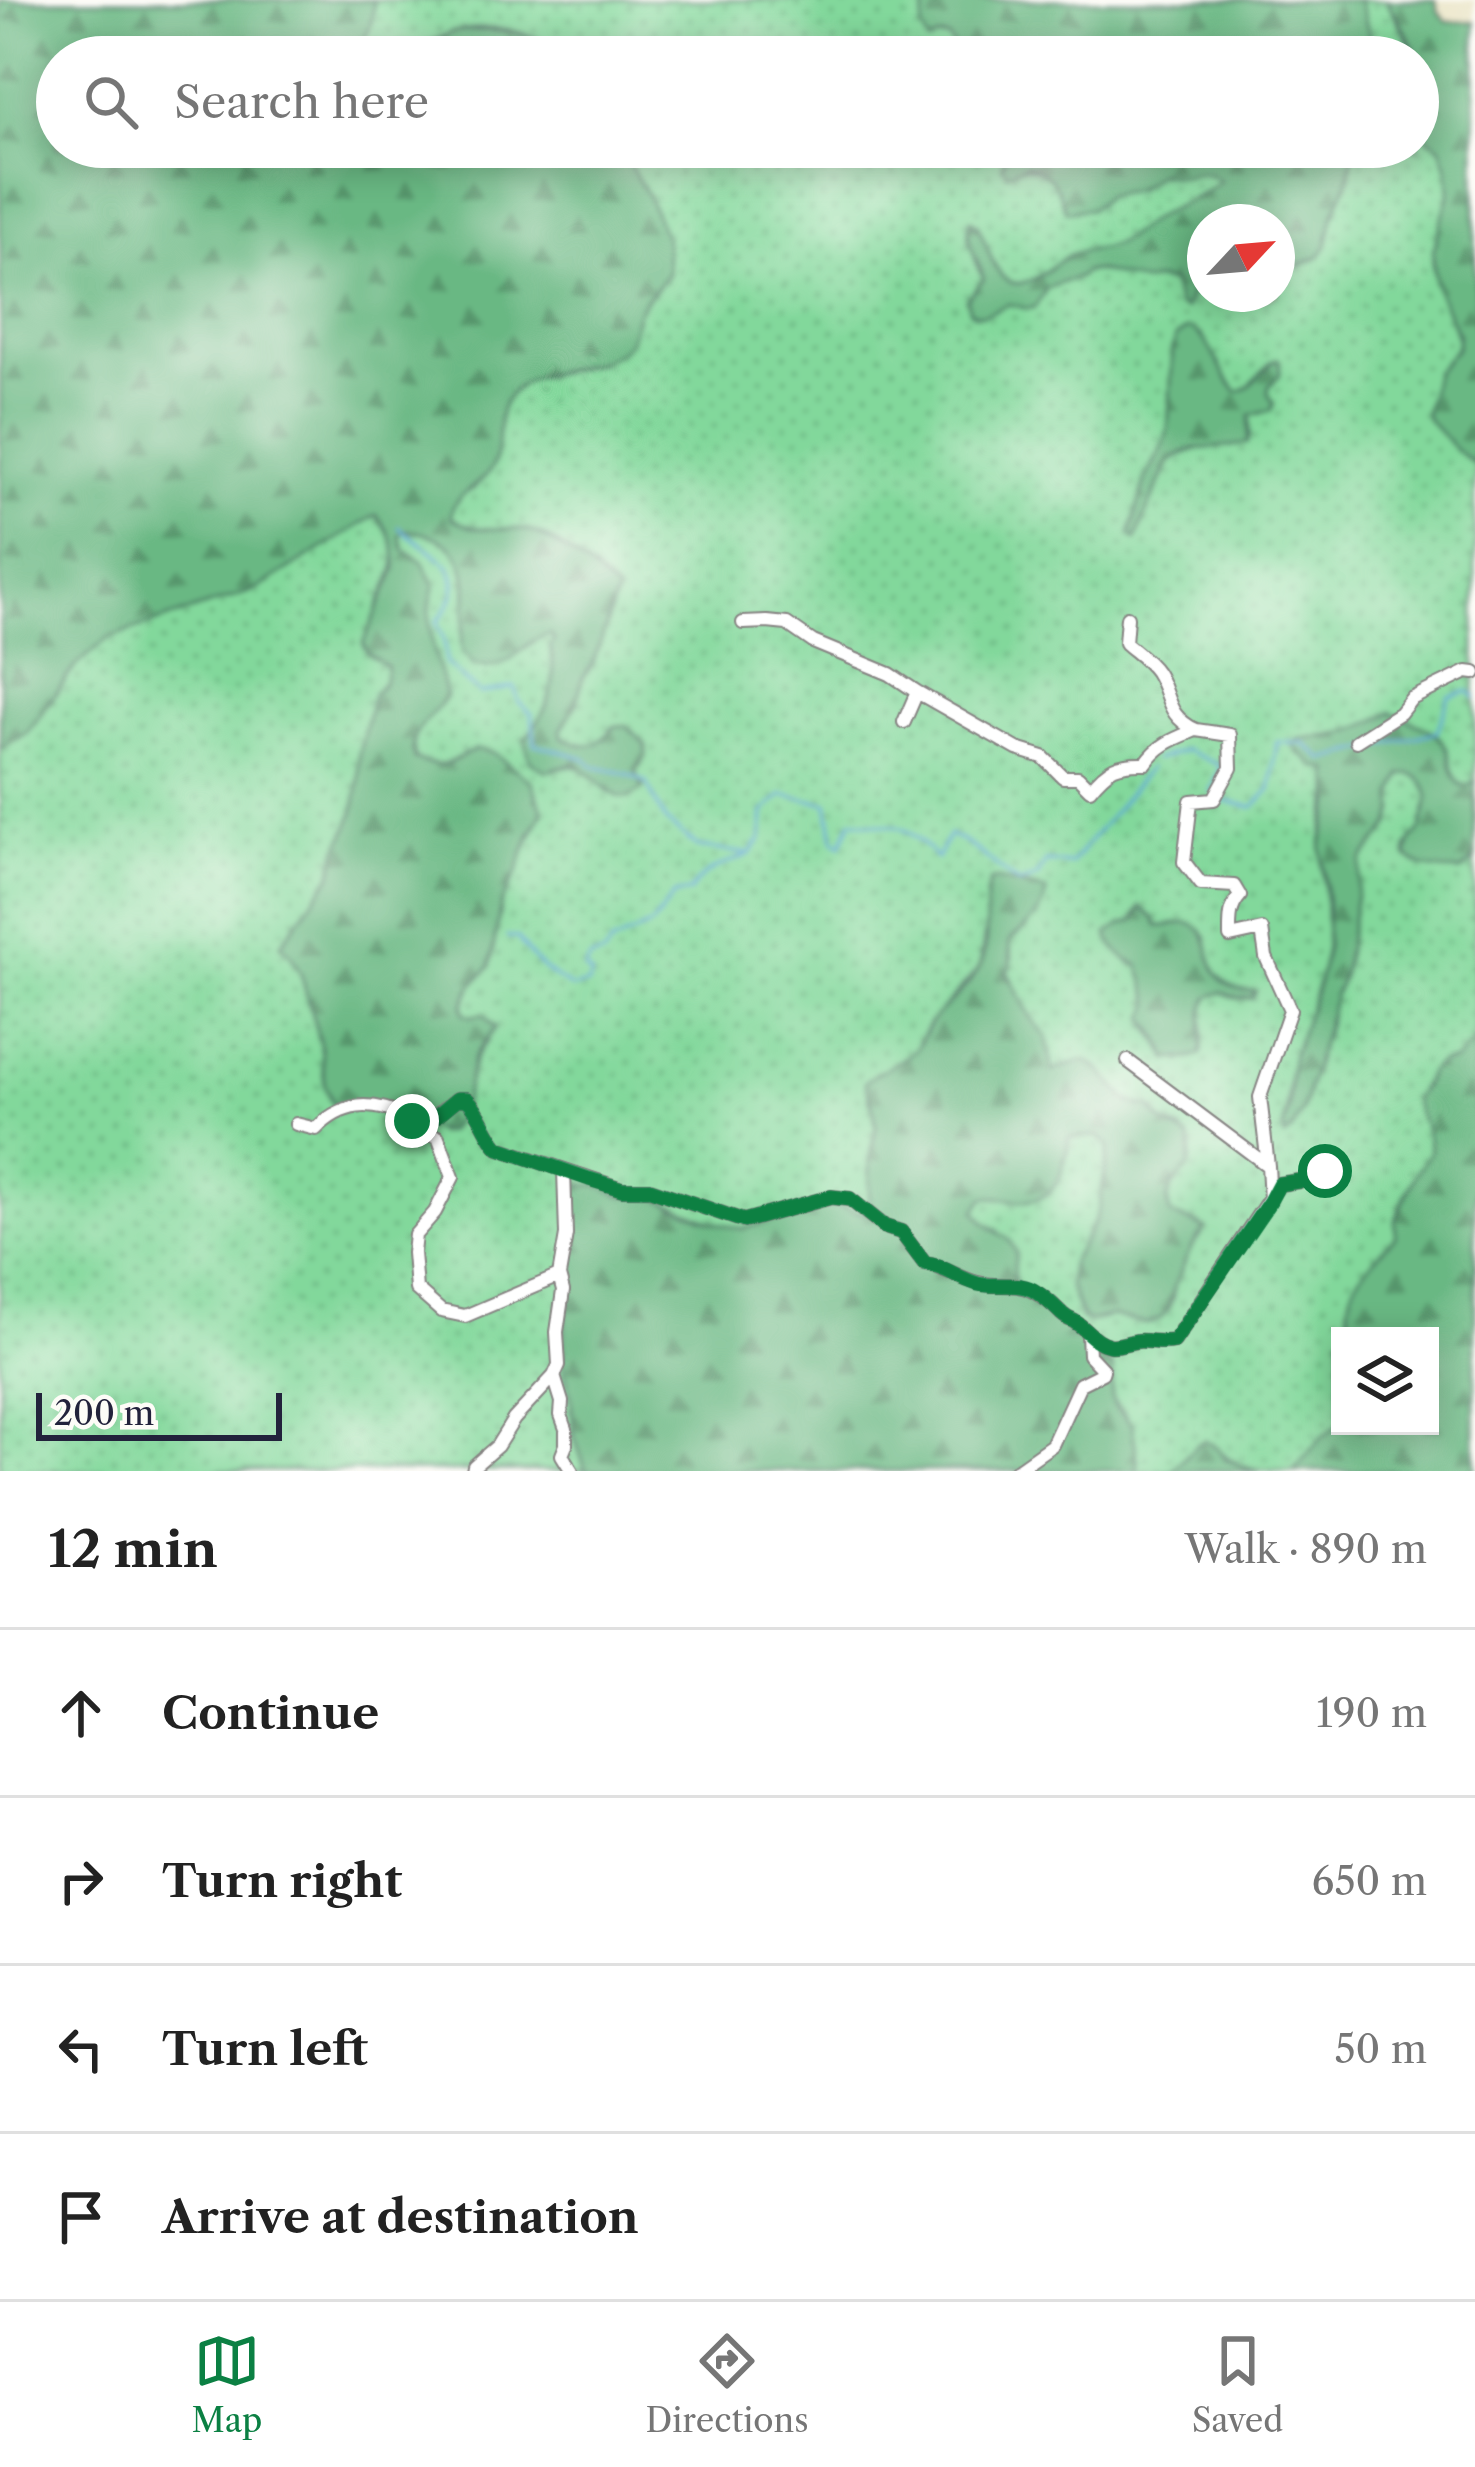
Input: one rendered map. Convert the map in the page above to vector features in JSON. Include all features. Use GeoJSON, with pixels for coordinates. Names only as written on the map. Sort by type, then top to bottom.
{"type":"FeatureCollection","features":[{"type":"Feature","properties":{"kind":"street"},"geometry":{"type":"LineString","coordinates":[[1127,616],[1125,643],[1158,675],[1170,710],[1196,730],[1230,735],[1231,768],[1214,799],[1192,801],[1184,862],[1202,884],[1234,886],[1240,896],[1233,903],[1230,937],[1262,930],[1266,957],[1290,1010],[1260,1097],[1270,1201]]}},
{"type":"Feature","properties":{"kind":"street"},"geometry":{"type":"LineString","coordinates":[[743,623],[787,624],[813,642],[890,674],[1017,748],[1043,757],[1063,777],[1078,777],[1090,789],[1114,766],[1146,764],[1156,749],[1196,730]]}},
{"type":"Feature","properties":{"kind":"street"},"geometry":{"type":"LineString","coordinates":[[1356,741],[1400,713],[1414,698],[1467,672],[1475,674]]}},
{"type":"Feature","properties":{"kind":"street"},"geometry":{"type":"LineString","coordinates":[[904,722],[917,692]]}},
{"type":"Feature","properties":{"kind":"street"},"geometry":{"type":"LineString","coordinates":[[1128,1061],[1268,1166]]}},
{"type":"Feature","properties":{"kind":"street"},"geometry":{"type":"LineString","coordinates":[[412,1121],[435,1117],[457,1099],[467,1099],[499,1148],[622,1189],[650,1189],[744,1221],[831,1197],[850,1199],[885,1227],[901,1232],[925,1264],[972,1282],[998,1287],[1018,1284],[1036,1292],[1105,1345],[1174,1341],[1279,1184],[1325,1171]]}},
{"type":"Feature","properties":{"kind":"street"},"geometry":{"type":"LineString","coordinates":[[296,1124],[316,1129],[335,1111],[353,1106],[397,1113],[421,1132],[438,1137],[453,1178],[416,1235],[413,1253],[416,1289],[441,1312],[465,1316],[560,1276]]}},
{"type":"Feature","properties":{"kind":"street"},"geometry":{"type":"LineString","coordinates":[[473,1471],[554,1376],[560,1351],[557,1332],[566,1235],[564,1170]]}},
{"type":"Feature","properties":{"kind":"street"},"geometry":{"type":"LineString","coordinates":[[1015,1471],[1052,1445],[1080,1384],[1102,1373],[1089,1354],[1088,1335]]}},
{"type":"Feature","properties":{"kind":"street"},"geometry":{"type":"LineString","coordinates":[[554,1376],[566,1429],[562,1455],[571,1470]]}},
{"type":"Feature","properties":{"kind":"green space"},"geometry":{"type":"Polygon","coordinates":[[[0,0],[373,0],[366,36],[36,36],[36,168],[631,168],[665,237],[668,274],[642,305],[619,351],[590,364],[540,376],[512,392],[500,412],[491,469],[456,502],[451,517],[479,528],[535,533],[573,556],[617,593],[577,702],[561,730],[562,737],[585,745],[597,743],[615,726],[626,725],[646,745],[646,757],[636,771],[643,788],[624,797],[575,765],[546,771],[530,761],[525,739],[550,696],[554,640],[550,634],[539,638],[498,665],[474,665],[461,644],[467,585],[458,554],[429,535],[405,530],[400,535],[404,549],[423,562],[435,586],[430,628],[446,697],[417,733],[414,759],[441,765],[477,749],[494,753],[532,782],[543,812],[501,903],[490,967],[472,985],[463,1006],[471,1016],[484,1014],[495,1028],[475,1056],[461,1108],[446,1133],[386,1108],[336,1109],[325,1086],[321,1048],[301,974],[281,944],[331,876],[354,814],[359,753],[373,694],[383,683],[387,667],[363,643],[396,569],[392,540],[376,515],[256,590],[108,638],[74,668],[28,732],[0,748],[0,0]]]}},
{"type":"Feature","properties":{"kind":"green space"},"geometry":{"type":"Polygon","coordinates":[[[373,0],[926,0],[932,36],[530,36],[482,29],[443,36],[365,36],[373,0]]]}},
{"type":"Feature","properties":{"kind":"green space"},"geometry":{"type":"Polygon","coordinates":[[[926,0],[1359,0],[1370,36],[925,36],[926,0]]]}},
{"type":"Feature","properties":{"kind":"green space"},"geometry":{"type":"Polygon","coordinates":[[[1359,0],[1386,0],[1406,36],[1370,36],[1359,0]]]}},
{"type":"Feature","properties":{"kind":"green space"},"geometry":{"type":"Polygon","coordinates":[[[1386,0],[1436,0],[1447,22],[1475,21],[1475,465],[1425,412],[1435,372],[1456,348],[1458,335],[1434,274],[1433,250],[1450,192],[1439,146],[1439,36],[1408,36],[1386,0]]]}},
{"type":"Feature","properties":{"kind":"green space"},"geometry":{"type":"Polygon","coordinates":[[[506,31],[530,36],[443,36],[506,31]]]}},
{"type":"Feature","properties":{"kind":"green space"},"geometry":{"type":"Polygon","coordinates":[[[1441,147],[1450,182],[1433,269],[1457,341],[1435,372],[1455,449],[1475,465],[1475,780],[1461,785],[1439,741],[1391,712],[1344,733],[1297,740],[1298,753],[1330,770],[1321,857],[1327,934],[1320,974],[1293,1055],[1283,1129],[1293,1124],[1306,1098],[1342,979],[1362,860],[1391,825],[1403,774],[1421,780],[1429,798],[1407,856],[1454,871],[1462,871],[1475,859],[1475,1040],[1458,1058],[1432,1072],[1418,1092],[1417,1111],[1430,1139],[1429,1152],[1402,1204],[1396,1236],[1352,1292],[1348,1327],[1331,1327],[1331,1430],[1297,1468],[1251,1468],[1217,1447],[1198,1444],[1171,1471],[1135,1471],[1131,1428],[1112,1399],[1098,1347],[1019,1294],[998,1230],[976,1211],[983,1198],[998,1195],[1012,1200],[1067,1153],[1069,1137],[1099,1136],[1109,1147],[1099,1208],[1071,1262],[1069,1285],[1081,1319],[1112,1316],[1153,1323],[1172,1300],[1192,1246],[1202,1235],[1199,1224],[1170,1215],[1169,1193],[1191,1159],[1182,1131],[1163,1123],[1154,1110],[1127,1100],[1101,1071],[1068,1068],[1052,1072],[1047,1037],[1007,971],[1012,958],[1009,941],[1042,907],[1046,891],[1031,889],[985,929],[980,967],[929,1024],[914,1051],[875,1073],[869,1098],[876,1127],[869,1205],[863,1214],[822,1206],[743,1229],[713,1222],[652,1196],[623,1196],[572,1185],[574,1232],[563,1365],[574,1436],[586,1471],[0,1471],[0,748],[28,732],[74,668],[108,638],[256,590],[375,514],[396,550],[394,570],[376,618],[371,656],[388,668],[373,694],[359,753],[354,814],[331,876],[281,944],[301,974],[321,1048],[325,1086],[336,1109],[465,1090],[475,1058],[488,1041],[463,1006],[472,985],[490,967],[501,903],[543,811],[532,782],[464,754],[440,765],[415,759],[417,733],[446,696],[435,663],[423,562],[404,549],[400,535],[405,530],[429,535],[458,554],[467,585],[461,644],[525,649],[542,635],[550,634],[554,640],[550,696],[525,739],[553,770],[578,767],[610,793],[643,788],[636,771],[645,757],[612,728],[590,745],[562,736],[607,619],[597,574],[538,534],[471,526],[451,518],[451,508],[460,496],[493,466],[501,406],[510,395],[535,378],[598,363],[631,337],[639,308],[668,274],[665,237],[631,168],[1028,168],[1049,176],[1063,204],[1096,205],[1107,195],[1137,189],[1158,173],[1208,172],[1220,181],[1115,244],[1069,255],[1026,282],[1005,279],[978,225],[970,238],[984,279],[967,299],[970,311],[979,314],[1010,303],[1036,306],[1050,285],[1090,272],[1171,283],[1178,306],[1185,308],[1187,303],[1187,312],[1295,312],[1295,268],[1313,260],[1327,245],[1351,168],[1439,168],[1441,147]],[[1201,334],[1176,337],[1168,429],[1145,480],[1143,519],[1169,463],[1197,449],[1250,437],[1250,416],[1264,412],[1269,386],[1275,381],[1271,362],[1245,390],[1237,391],[1201,334]],[[1137,913],[1134,921],[1121,925],[1120,952],[1139,965],[1146,979],[1151,1029],[1164,1052],[1182,1060],[1201,1054],[1209,997],[1222,992],[1252,998],[1212,969],[1207,937],[1188,924],[1158,926],[1137,913]]]}},
{"type":"Feature","properties":{"kind":"green space"},"geometry":{"type":"Polygon","coordinates":[[[1034,168],[1351,168],[1327,246],[1320,256],[1295,267],[1295,204],[1187,204],[1185,309],[1178,306],[1171,283],[1143,283],[1099,271],[1084,272],[1047,288],[1035,307],[1010,304],[985,314],[970,311],[966,299],[984,279],[970,242],[971,219],[1003,278],[1026,282],[1069,255],[1115,244],[1220,181],[1202,173],[1158,173],[1137,189],[1107,195],[1090,209],[1066,211],[1050,178],[1034,168]]]}},
{"type":"Feature","properties":{"kind":"green space"},"geometry":{"type":"Polygon","coordinates":[[[1189,328],[1204,340],[1237,391],[1278,359],[1280,375],[1268,393],[1274,403],[1271,410],[1250,416],[1248,443],[1190,450],[1173,459],[1136,540],[1130,535],[1145,480],[1168,429],[1173,347],[1176,337],[1189,328]]]}},
{"type":"Feature","properties":{"kind":"green space"},"geometry":{"type":"Polygon","coordinates":[[[1391,712],[1437,735],[1461,785],[1475,780],[1475,859],[1462,871],[1447,871],[1425,867],[1407,856],[1421,829],[1429,797],[1420,780],[1402,775],[1394,794],[1391,825],[1362,860],[1342,979],[1302,1112],[1285,1137],[1292,1058],[1326,947],[1321,848],[1332,803],[1330,770],[1316,767],[1293,746],[1297,740],[1357,729],[1391,712]]]}},
{"type":"Feature","properties":{"kind":"green space"},"geometry":{"type":"Polygon","coordinates":[[[990,881],[1046,891],[1038,914],[1009,941],[1011,966],[1007,972],[1047,1037],[1052,1071],[1089,1062],[1127,1100],[1149,1105],[1190,1140],[1189,1168],[1171,1189],[1168,1208],[1171,1215],[1206,1228],[1192,1246],[1169,1308],[1160,1319],[1146,1324],[1111,1316],[1089,1322],[1082,1319],[1069,1285],[1071,1262],[1099,1208],[1109,1148],[1099,1136],[1069,1138],[1058,1181],[1044,1195],[1022,1201],[984,1198],[976,1211],[1009,1240],[1016,1253],[1013,1275],[1020,1294],[1098,1347],[1113,1367],[1112,1399],[1132,1424],[1135,1471],[586,1471],[574,1436],[563,1365],[574,1232],[571,1185],[598,1185],[623,1196],[652,1196],[713,1222],[743,1229],[822,1206],[863,1213],[869,1205],[876,1127],[865,1082],[915,1049],[932,1021],[977,972],[986,944],[987,891],[990,881]]]}},
{"type":"Feature","properties":{"kind":"green space"},"geometry":{"type":"Polygon","coordinates":[[[1141,907],[1158,926],[1187,923],[1198,928],[1223,981],[1256,991],[1252,998],[1222,992],[1209,997],[1203,1047],[1197,1056],[1168,1060],[1146,1018],[1152,1003],[1139,965],[1119,953],[1109,939],[1108,934],[1134,921],[1141,907]]]}},
{"type":"Feature","properties":{"kind":"green space"},"geometry":{"type":"Polygon","coordinates":[[[1475,1040],[1475,1471],[1293,1471],[1331,1430],[1331,1435],[1439,1435],[1439,1327],[1348,1327],[1354,1286],[1396,1236],[1395,1221],[1430,1151],[1414,1097],[1429,1072],[1440,1063],[1455,1061],[1475,1040]]]}},
{"type":"Feature","properties":{"kind":"green space"},"geometry":{"type":"Polygon","coordinates":[[[1205,1441],[1227,1460],[1259,1471],[1171,1471],[1205,1441]]]}},
{"type":"Feature","properties":{"kind":"waterway"},"geometry":{"type":"LineString","coordinates":[[399,527],[439,556],[454,576],[449,604],[437,622],[446,664],[480,694],[514,687],[519,702],[532,714],[535,744],[646,782],[665,821],[698,847],[750,854],[762,838],[764,812],[783,795],[828,803],[834,840],[841,845],[852,820],[907,831],[937,859],[949,835],[1019,884],[1037,877],[1046,862],[1071,864],[1149,768]]}},
{"type":"Feature","properties":{"kind":"waterway"},"geometry":{"type":"LineString","coordinates":[[1218,800],[1254,807],[1271,789],[1277,742],[1305,744],[1324,760],[1437,732],[1449,697],[1469,691],[1475,697]]}},
{"type":"Feature","properties":{"kind":"waterway"},"geometry":{"type":"LineString","coordinates":[[1155,760],[1186,750],[1221,766],[1211,792]]}},
{"type":"Feature","properties":{"kind":"waterway"},"geometry":{"type":"LineString","coordinates":[[507,937],[518,938],[548,973],[572,988],[588,984],[591,975],[585,970],[590,959],[603,956],[612,944],[652,925],[674,895],[690,892],[707,873],[746,856]]}},
{"type":"Feature","properties":{"kind":"route"},"geometry":{"type":"LineString","coordinates":[[412,1121],[435,1117],[457,1099],[467,1099],[499,1148],[622,1189],[650,1189],[744,1221],[831,1197],[850,1199],[885,1227],[901,1232],[925,1264],[972,1282],[998,1287],[1018,1284],[1056,1306],[1088,1335],[1105,1345],[1121,1346],[1174,1341],[1279,1184],[1325,1171]]}}]}
